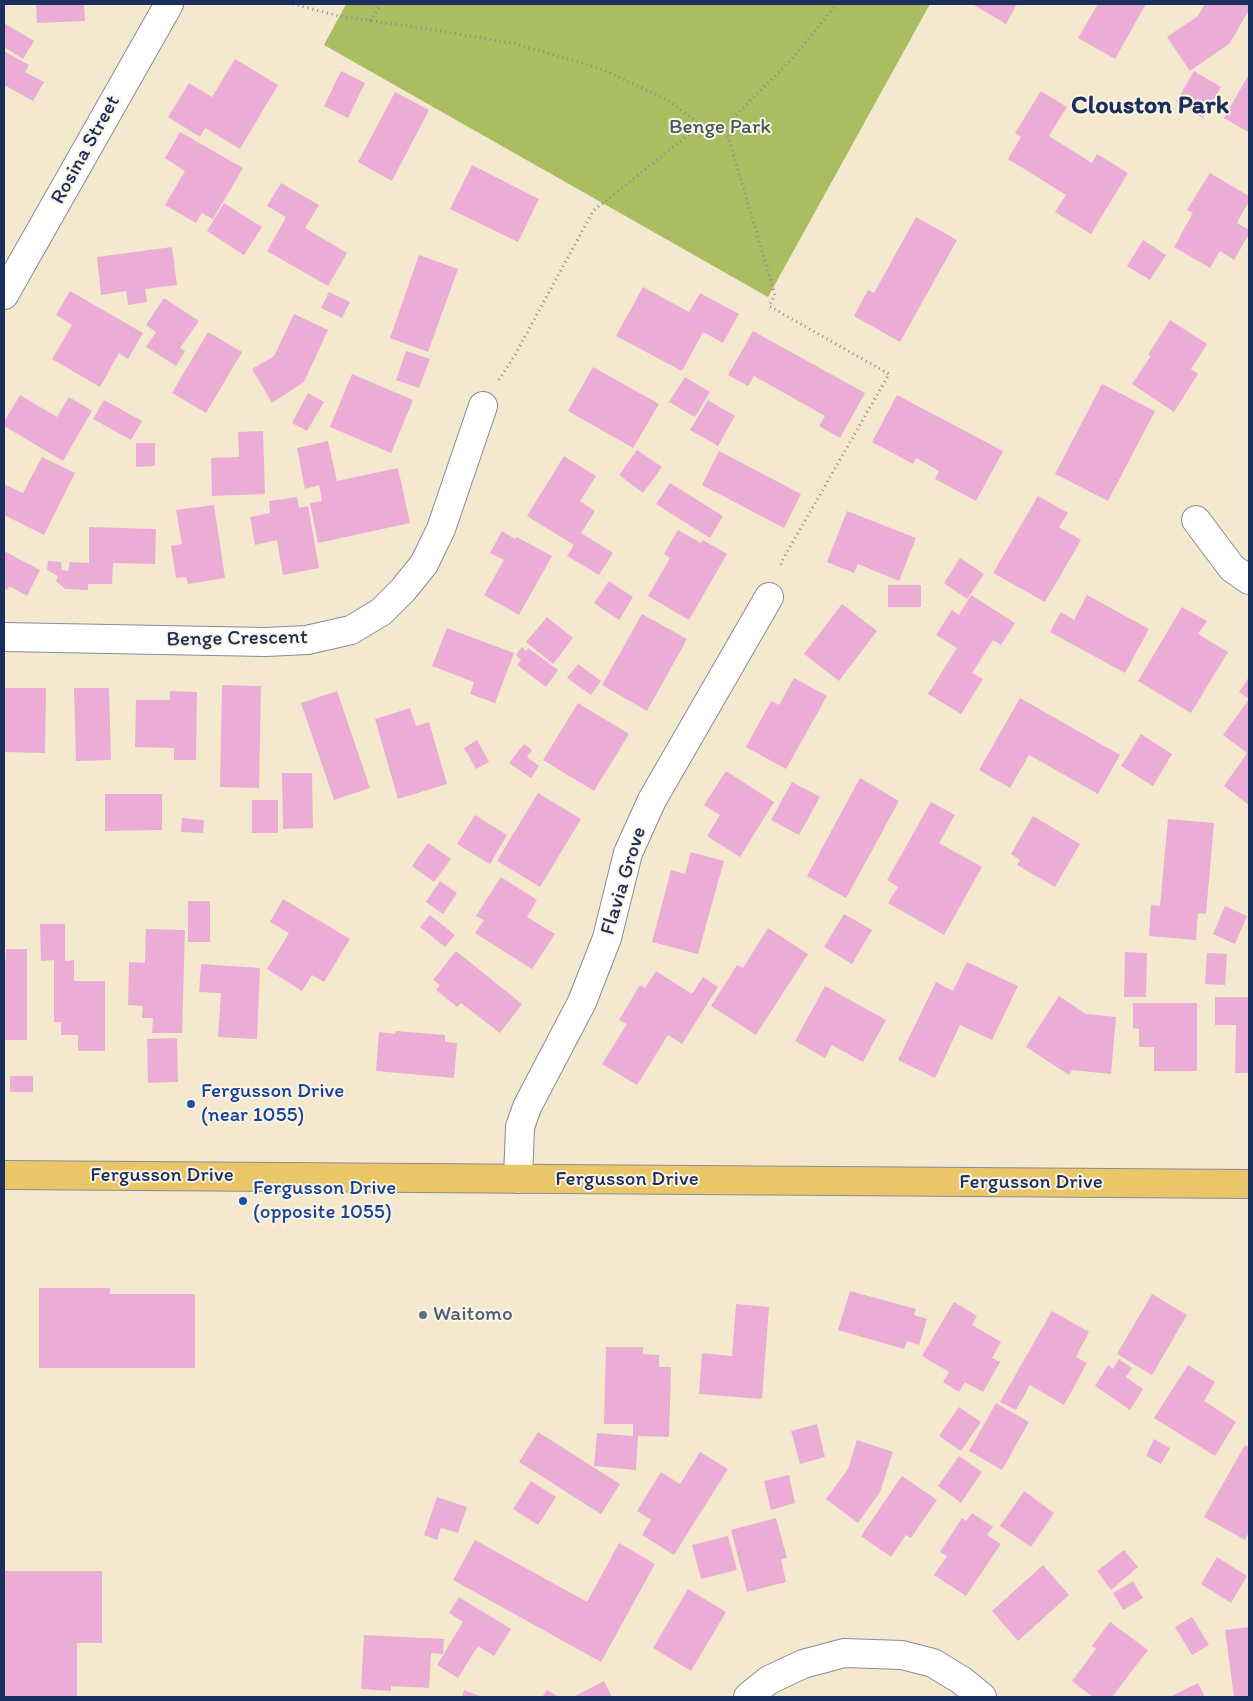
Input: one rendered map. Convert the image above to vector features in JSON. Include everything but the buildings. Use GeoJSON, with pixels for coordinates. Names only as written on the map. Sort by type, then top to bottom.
{"type":"FeatureCollection","features":[{"type":"Feature","properties":{"kind":"main road","name":"Fergusson Drive"},"geometry":{"type":"LineString","coordinates":[[4,1175],[1249,1184]]}},
{"type":"Feature","properties":{"kind":"street","name":"Rosina Street"},"geometry":{"type":"LineString","coordinates":[[4,296],[168,4]]}},
{"type":"Feature","properties":{"kind":"street","name":"Benge Crescent"},"geometry":{"type":"LineString","coordinates":[[4,637],[266,642],[308,640],[351,630],[381,612],[403,590],[424,564],[441,529],[483,406]]}},
{"type":"Feature","properties":{"kind":"street"},"geometry":{"type":"LineString","coordinates":[[1196,520],[1232,568],[1249,580]]}},
{"type":"Feature","properties":{"kind":"street","name":"Flavia Grove"},"geometry":{"type":"LineString","coordinates":[[518,1179],[520,1127],[527,1107],[582,1002],[607,938],[628,853],[652,800],[769,597]]}},
{"type":"Feature","properties":{"kind":"street"},"geometry":{"type":"LineString","coordinates":[[748,1697],[769,1680],[803,1664],[844,1653],[902,1655],[933,1663],[961,1680],[982,1697]]}},
{"type":"Feature","properties":{"kind":"path"},"geometry":{"type":"LineString","coordinates":[[293,4],[339,16],[516,44],[600,68],[666,98],[701,125],[725,126],[790,61],[837,4]]}},
{"type":"Feature","properties":{"kind":"path"},"geometry":{"type":"LineString","coordinates":[[370,21],[381,4]]}},
{"type":"Feature","properties":{"kind":"path"},"geometry":{"type":"LineString","coordinates":[[483,406],[515,355],[593,211],[701,125]]}},
{"type":"Feature","properties":{"kind":"path"},"geometry":{"type":"LineString","coordinates":[[725,126],[775,295],[769,306],[889,374],[782,561],[769,597]]}},
{"type":"Feature","properties":{"kind":"green space","name":"Benge Park"},"geometry":{"type":"Polygon","coordinates":[[[346,4],[930,4],[768,297],[324,45],[346,4]]]}},
{"type":"Feature","properties":{"kind":"place","name":"Fergusson Drive (near 1055)"},"geometry":{"type":"Point","coordinates":[191,1104]}},
{"type":"Feature","properties":{"kind":"place","name":"Fergusson Drive (opposite 1055)"},"geometry":{"type":"Point","coordinates":[243,1201]}},
{"type":"Feature","properties":{"kind":"place","name":"Waitomo"},"geometry":{"type":"Point","coordinates":[423,1315]}},
{"type":"Feature","properties":{"kind":"district","name":"Clouston Park"},"geometry":{"type":"Point","coordinates":[1150,106]}}]}
